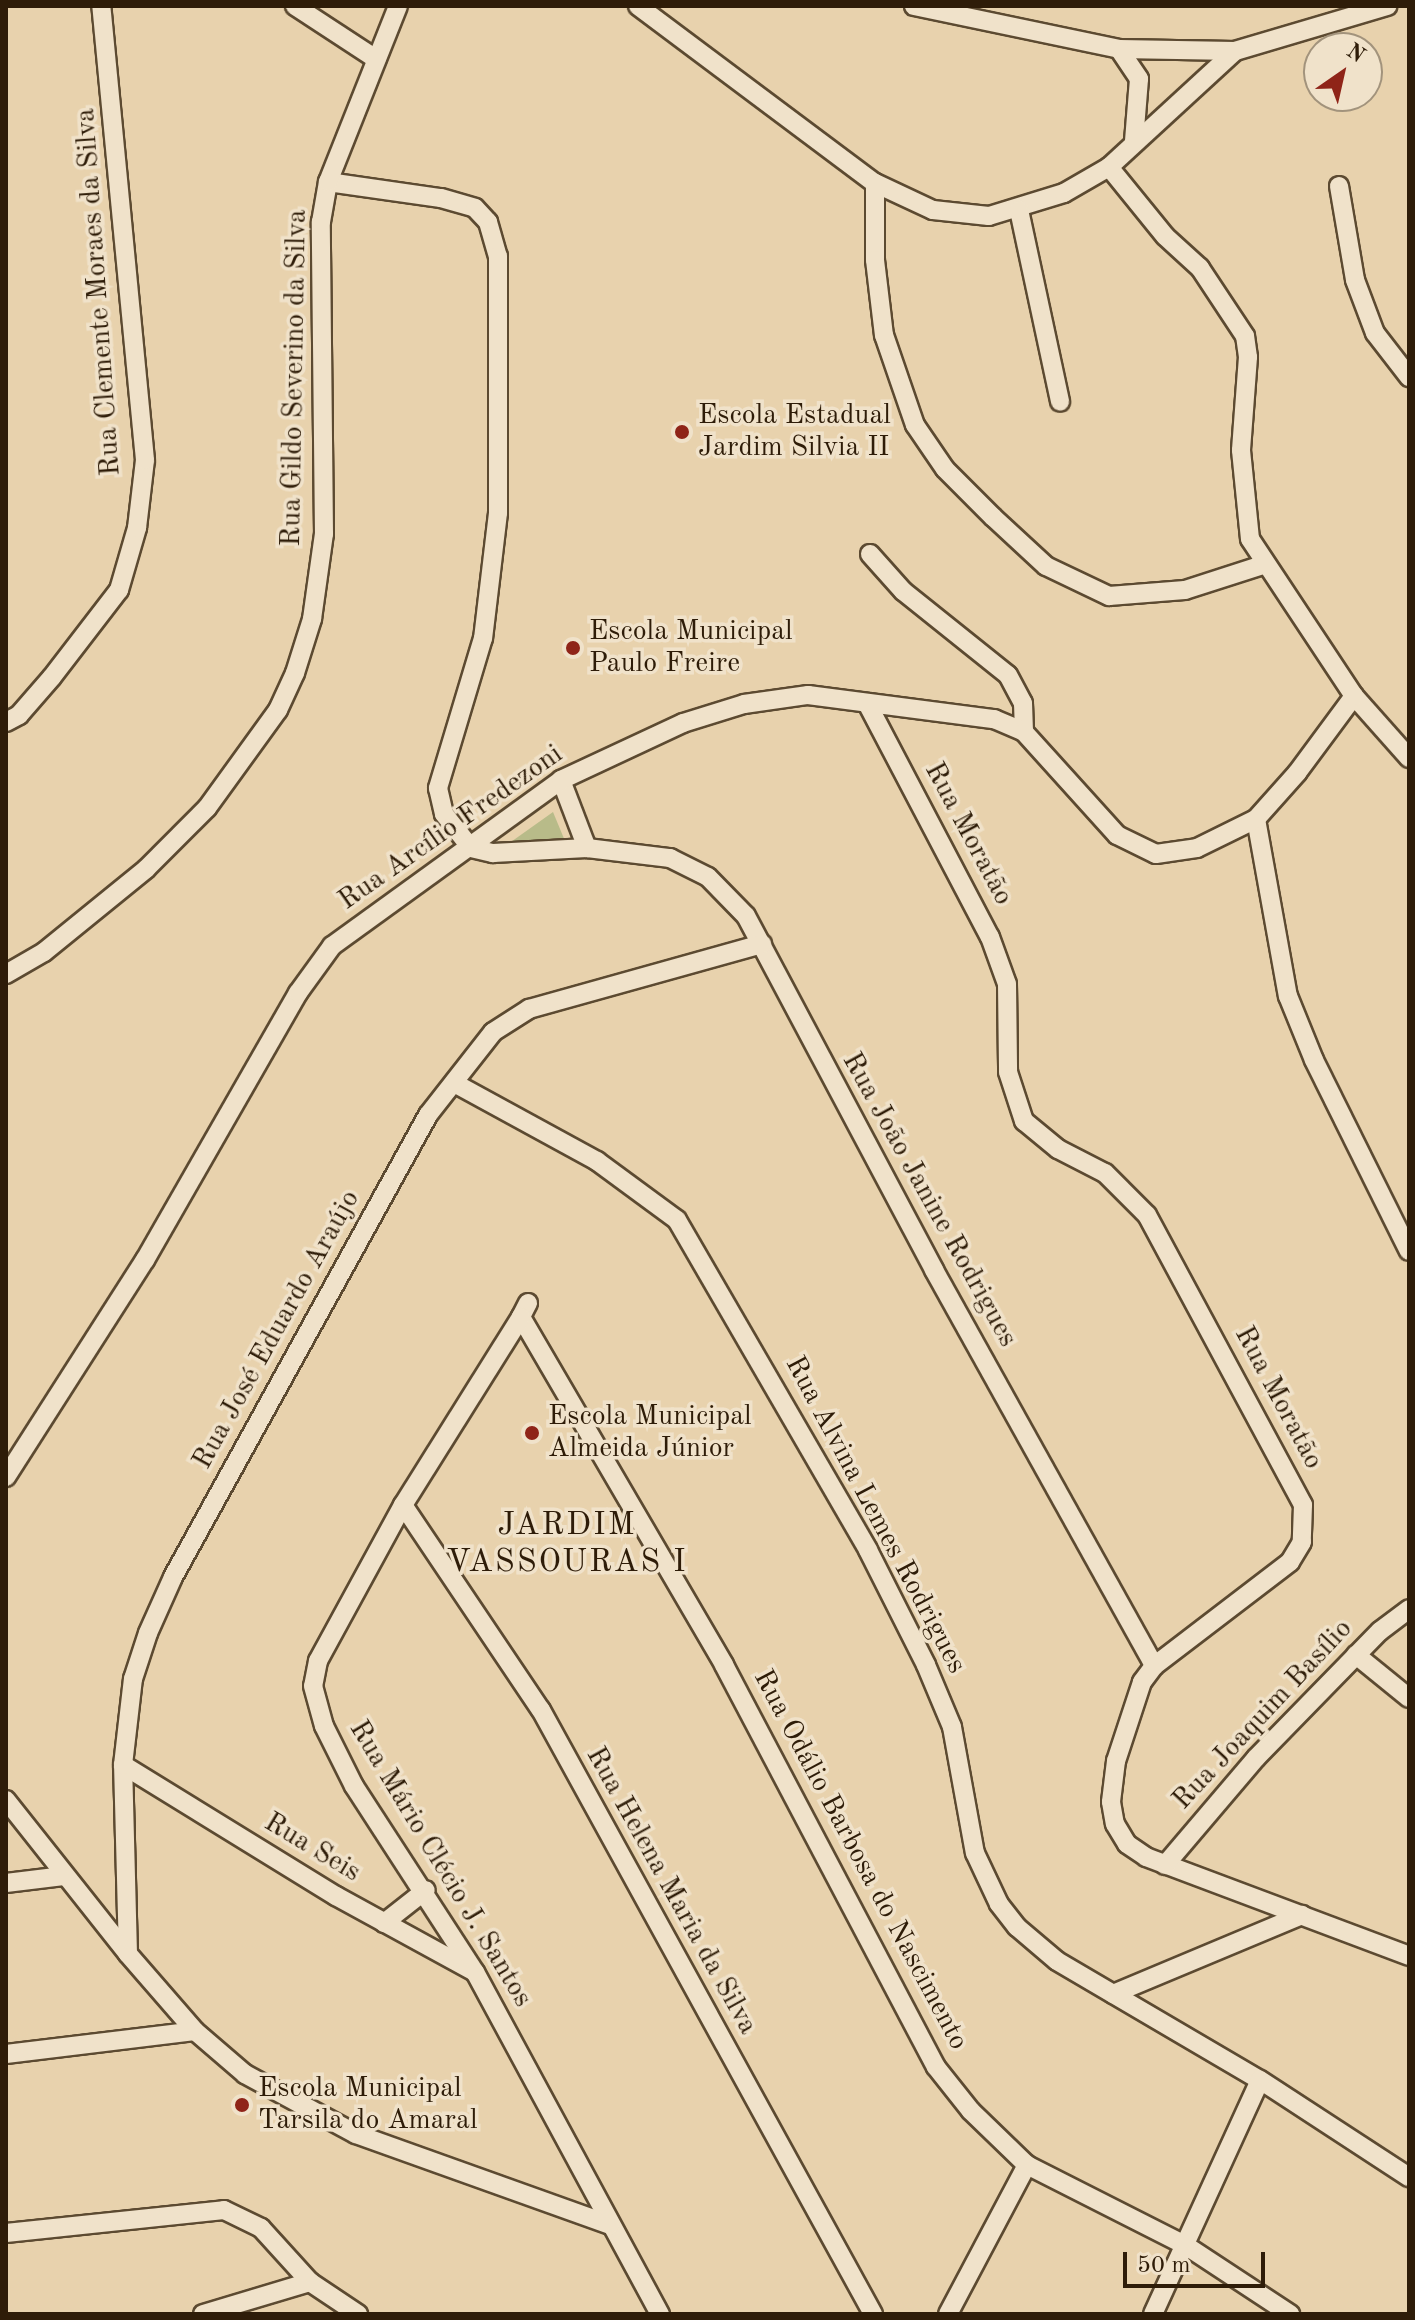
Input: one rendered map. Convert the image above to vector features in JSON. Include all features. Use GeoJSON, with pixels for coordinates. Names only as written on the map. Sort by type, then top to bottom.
{"type":"FeatureCollection","features":[{"type":"Feature","properties":{"kind":"street","name":"Rua Clemente Moraes da Silva"},"geometry":{"type":"LineString","coordinates":[[6,722],[19,715],[52,677],[119,590],[137,528],[145,460],[101,6]]}},
{"type":"Feature","properties":{"kind":"street"},"geometry":{"type":"LineString","coordinates":[[295,6],[376,59]]}},
{"type":"Feature","properties":{"kind":"street","name":"Rua Gildo Severino da Silva"},"geometry":{"type":"LineString","coordinates":[[6,974],[44,952],[146,869],[207,808],[278,710],[295,673],[312,619],[324,534],[320,278],[328,182],[398,6]]}},
{"type":"Feature","properties":{"kind":"street"},"geometry":{"type":"LineString","coordinates":[[638,6],[875,183],[933,210],[962,216],[1019,210],[1109,167],[1235,51]]}},
{"type":"Feature","properties":{"kind":"street"},"geometry":{"type":"LineString","coordinates":[[914,6],[1119,49],[1235,51],[1366,9],[1387,6]]}},
{"type":"Feature","properties":{"kind":"street"},"geometry":{"type":"LineString","coordinates":[[1119,49],[1139,79],[1134,141]]}},
{"type":"Feature","properties":{"kind":"street"},"geometry":{"type":"LineString","coordinates":[[1109,167],[1165,236],[1200,268],[1245,336],[1243,510],[1263,565],[1354,696],[1409,758]]}},
{"type":"Feature","properties":{"kind":"street"},"geometry":{"type":"LineString","coordinates":[[328,182],[441,198],[475,208],[488,222],[498,256],[501,437],[489,601],[469,695],[438,788],[444,814],[471,848]]}},
{"type":"Feature","properties":{"kind":"street"},"geometry":{"type":"LineString","coordinates":[[875,183],[875,260],[884,335],[915,425],[945,469],[993,517],[1046,566],[1109,596],[1185,590],[1263,565]]}},
{"type":"Feature","properties":{"kind":"street"},"geometry":{"type":"LineString","coordinates":[[1339,186],[1355,280],[1375,333],[1409,377]]}},
{"type":"Feature","properties":{"kind":"street"},"geometry":{"type":"LineString","coordinates":[[1019,210],[1060,402]]}},
{"type":"Feature","properties":{"kind":"street"},"geometry":{"type":"LineString","coordinates":[[870,554],[903,591],[1008,675],[1023,703],[1024,732]]}},
{"type":"Feature","properties":{"kind":"street","name":"Rua Arcílio Fredezoni"},"geometry":{"type":"LineString","coordinates":[[6,1477],[175,1209],[298,993],[332,946],[561,780],[683,723],[744,704],[808,695],[994,719],[1024,732],[1117,835],[1156,854],[1197,848],[1256,819],[1354,696]]}},
{"type":"Feature","properties":{"kind":"street","name":"Rua Moratão"},"geometry":{"type":"LineString","coordinates":[[868,705],[990,937],[1007,984],[1008,1072],[1013,1100],[1024,1121],[1058,1149],[1105,1173],[1147,1215],[1303,1505],[1302,1542],[1290,1562],[1154,1666],[1142,1682],[1126,1731],[1111,1802],[1127,1844],[1165,1865],[1409,1956]]}},
{"type":"Feature","properties":{"kind":"street"},"geometry":{"type":"LineString","coordinates":[[561,780],[587,848]]}},
{"type":"Feature","properties":{"kind":"street"},"geometry":{"type":"LineString","coordinates":[[1256,819],[1288,996],[1320,1073],[1409,1251]]}},
{"type":"Feature","properties":{"kind":"street","name":"Rua João Janine Rodrigues"},"geometry":{"type":"LineString","coordinates":[[471,848],[513,853],[587,848],[670,858],[708,877],[746,916],[926,1256],[1154,1666]]}},
{"type":"Feature","properties":{"kind":"street","name":"Rua José Eduardo Araújo"},"geometry":{"type":"LineString","coordinates":[[128,1954],[123,1765],[133,1679],[173,1577],[428,1115],[493,1032],[529,1009],[762,944]]}},
{"type":"Feature","properties":{"kind":"street","name":"Rua Alvina Lemes Rodrigues"},"geometry":{"type":"LineString","coordinates":[[454,1083],[597,1161],[677,1220],[868,1550],[942,1699],[975,1853],[999,1904],[1057,1961],[1260,2080],[1409,2177]]}},
{"type":"Feature","properties":{"kind":"street","name":"Rua Mário Clécio J. Santos"},"geometry":{"type":"LineString","coordinates":[[524,1310],[403,1505],[318,1661],[313,1686],[324,1726],[354,1786],[426,1890],[475,1972],[660,2314]]}},
{"type":"Feature","properties":{"kind":"street","name":"Rua Odálio Barbosa do Nascimento"},"geometry":{"type":"LineString","coordinates":[[524,1310],[724,1665],[936,2067],[971,2111],[1027,2165],[1185,2245],[1290,2314]]}},
{"type":"Feature","properties":{"kind":"street","name":"Rua Helena Maria da Silva"},"geometry":{"type":"LineString","coordinates":[[403,1505],[541,1710],[873,2314]]}},
{"type":"Feature","properties":{"kind":"street","name":"Rua Joaquim Basílio"},"geometry":{"type":"LineString","coordinates":[[1165,1865],[1256,1758],[1356,1655],[1409,1609]]}},
{"type":"Feature","properties":{"kind":"street"},"geometry":{"type":"LineString","coordinates":[[1356,1655],[1409,1698]]}},
{"type":"Feature","properties":{"kind":"street","name":"Rua Seis"},"geometry":{"type":"LineString","coordinates":[[123,1765],[384,1923],[475,1972]]}},
{"type":"Feature","properties":{"kind":"street"},"geometry":{"type":"LineString","coordinates":[[6,1800],[64,1876],[195,2031],[245,2074],[356,2134],[610,2225]]}},
{"type":"Feature","properties":{"kind":"street"},"geometry":{"type":"LineString","coordinates":[[6,1883],[64,1876]]}},
{"type":"Feature","properties":{"kind":"street"},"geometry":{"type":"LineString","coordinates":[[384,1923],[426,1890]]}},
{"type":"Feature","properties":{"kind":"street"},"geometry":{"type":"LineString","coordinates":[[1113,1994],[1302,1915]]}},
{"type":"Feature","properties":{"kind":"street"},"geometry":{"type":"LineString","coordinates":[[6,2054],[195,2031]]}},
{"type":"Feature","properties":{"kind":"street"},"geometry":{"type":"LineString","coordinates":[[1153,2314],[1260,2080]]}},
{"type":"Feature","properties":{"kind":"street"},"geometry":{"type":"LineString","coordinates":[[948,2314],[1027,2165]]}},
{"type":"Feature","properties":{"kind":"street"},"geometry":{"type":"LineString","coordinates":[[6,2233],[224,2210],[261,2228],[310,2282],[358,2314]]}},
{"type":"Feature","properties":{"kind":"street"},"geometry":{"type":"LineString","coordinates":[[203,2314],[310,2282]]}},
{"type":"Feature","properties":{"kind":"green space"},"geometry":{"type":"Polygon","coordinates":[[[553,812],[565,841],[505,846],[553,812]]]}},
{"type":"Feature","properties":{"kind":"place","name":"Escola Estadual Jardim Silvia II"},"geometry":{"type":"Point","coordinates":[682,432]}},
{"type":"Feature","properties":{"kind":"place","name":"Escola Municipal Paulo Freire"},"geometry":{"type":"Point","coordinates":[573,648]}},
{"type":"Feature","properties":{"kind":"place","name":"Escola Municipal Almeida Júnior"},"geometry":{"type":"Point","coordinates":[532,1433]}},
{"type":"Feature","properties":{"kind":"place","name":"Escola Municipal Tarsila do Amaral"},"geometry":{"type":"Point","coordinates":[242,2105]}},
{"type":"Feature","properties":{"kind":"district","name":"JARDIM VASSOURAS I"},"geometry":{"type":"Point","coordinates":[567,1546]}}]}
